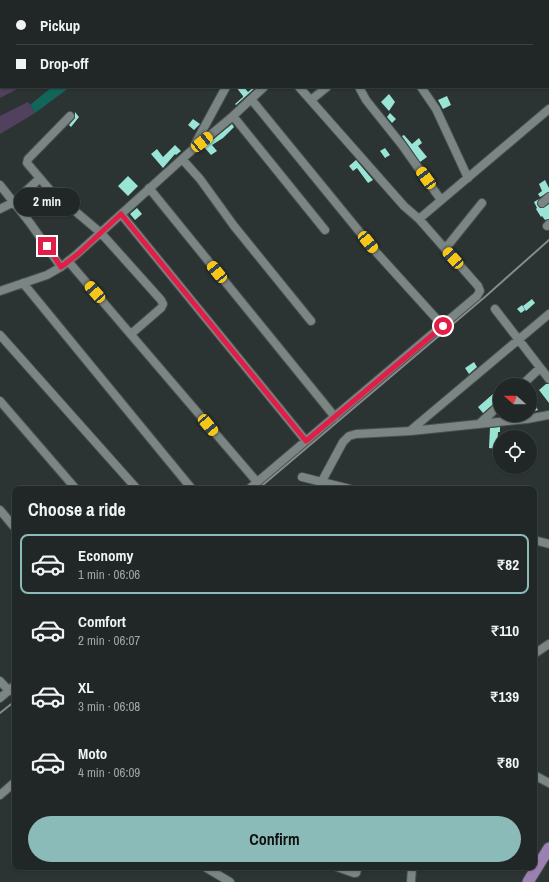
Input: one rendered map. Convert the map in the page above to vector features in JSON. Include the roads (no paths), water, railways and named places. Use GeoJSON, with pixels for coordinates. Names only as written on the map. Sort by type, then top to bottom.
{"type":"FeatureCollection","features":[{"type":"Feature","properties":{"kind":"main road"},"geometry":{"type":"LineString","coordinates":[[537,867],[549,848]]}},
{"type":"Feature","properties":{"kind":"main road"},"geometry":{"type":"LineString","coordinates":[[528,882],[535,870]]}},
{"type":"Feature","properties":{"kind":"street"},"geometry":{"type":"LineString","coordinates":[[191,151],[225,88]]}},
{"type":"Feature","properties":{"kind":"street"},"geometry":{"type":"LineString","coordinates":[[0,291],[46,275],[61,267],[263,88]]}},
{"type":"Feature","properties":{"kind":"street"},"geometry":{"type":"LineString","coordinates":[[252,486],[443,326],[477,296],[480,291],[478,286],[419,219],[404,206],[300,88]]}},
{"type":"Feature","properties":{"kind":"street"},"geometry":{"type":"LineString","coordinates":[[310,100],[326,88]]}},
{"type":"Feature","properties":{"kind":"street"},"geometry":{"type":"LineString","coordinates":[[360,88],[366,100],[402,145],[441,200]]}},
{"type":"Feature","properties":{"kind":"street"},"geometry":{"type":"LineString","coordinates":[[422,88],[436,109],[468,178]]}},
{"type":"Feature","properties":{"kind":"street"},"geometry":{"type":"LineString","coordinates":[[252,99],[376,252],[443,326]]}},
{"type":"Feature","properties":{"kind":"street"},"geometry":{"type":"LineString","coordinates":[[419,219],[549,109]]}},
{"type":"Feature","properties":{"kind":"street"},"geometry":{"type":"LineString","coordinates":[[70,116],[27,161],[39,179],[101,233],[161,300],[163,304],[161,308],[131,334]]}},
{"type":"Feature","properties":{"kind":"street"},"geometry":{"type":"LineString","coordinates":[[233,116],[325,230]]}},
{"type":"Feature","properties":{"kind":"street"},"geometry":{"type":"LineString","coordinates":[[182,159],[200,179],[234,226],[311,321]]}},
{"type":"Feature","properties":{"kind":"street"},"geometry":{"type":"LineString","coordinates":[[0,208],[14,202],[39,179]]}},
{"type":"Feature","properties":{"kind":"street"},"geometry":{"type":"LineString","coordinates":[[0,185],[30,223],[61,267]]}},
{"type":"Feature","properties":{"kind":"street"},"geometry":{"type":"LineString","coordinates":[[149,188],[335,417]]}},
{"type":"Feature","properties":{"kind":"street"},"geometry":{"type":"LineString","coordinates":[[542,203],[549,197]]}},
{"type":"Feature","properties":{"kind":"street"},"geometry":{"type":"LineString","coordinates":[[445,249],[482,203]]}},
{"type":"Feature","properties":{"kind":"street"},"geometry":{"type":"LineString","coordinates":[[121,214],[306,441]]}},
{"type":"Feature","properties":{"kind":"street"},"geometry":{"type":"LineString","coordinates":[[68,261],[257,482]]}},
{"type":"Feature","properties":{"kind":"street"},"geometry":{"type":"LineString","coordinates":[[23,283],[190,486]]}},
{"type":"Feature","properties":{"kind":"street"},"geometry":{"type":"LineString","coordinates":[[495,309],[549,379]]}},
{"type":"Feature","properties":{"kind":"street"},"geometry":{"type":"LineString","coordinates":[[411,431],[549,314]]}},
{"type":"Feature","properties":{"kind":"street"},"geometry":{"type":"LineString","coordinates":[[0,335],[134,486]]}},
{"type":"Feature","properties":{"kind":"street"},"geometry":{"type":"LineString","coordinates":[[529,378],[540,368]]}},
{"type":"Feature","properties":{"kind":"street"},"geometry":{"type":"LineString","coordinates":[[0,401],[73,486]]}},
{"type":"Feature","properties":{"kind":"street"},"geometry":{"type":"LineString","coordinates":[[479,424],[493,411]]}},
{"type":"Feature","properties":{"kind":"street"},"geometry":{"type":"LineString","coordinates":[[322,481],[343,442],[349,436],[356,434],[411,431],[479,424],[549,415]]}},
{"type":"Feature","properties":{"kind":"street"},"geometry":{"type":"LineString","coordinates":[[302,477],[340,486]]}},
{"type":"Feature","properties":{"kind":"street"},"geometry":{"type":"LineString","coordinates":[[0,510],[12,524]]}},
{"type":"Feature","properties":{"kind":"street"},"geometry":{"type":"LineString","coordinates":[[537,541],[549,544]]}},
{"type":"Feature","properties":{"kind":"street"},"geometry":{"type":"LineString","coordinates":[[537,652],[549,644]]}},
{"type":"Feature","properties":{"kind":"street"},"geometry":{"type":"LineString","coordinates":[[0,681],[12,688],[0,698]]}},
{"type":"Feature","properties":{"kind":"street"},"geometry":{"type":"LineString","coordinates":[[537,777],[549,783]]}},
{"type":"Feature","properties":{"kind":"street"},"geometry":{"type":"LineString","coordinates":[[0,795],[12,785]]}},
{"type":"Feature","properties":{"kind":"street"},"geometry":{"type":"LineString","coordinates":[[210,870],[230,882]]}},
{"type":"Feature","properties":{"kind":"street"},"geometry":{"type":"LineString","coordinates":[[346,870],[356,873],[357,870]]}},
{"type":"Feature","properties":{"kind":"street"},"geometry":{"type":"LineString","coordinates":[[411,882],[412,870]]}},
{"type":"Feature","properties":{"kind":"railway"},"geometry":{"type":"LineString","coordinates":[[262,486],[486,296],[549,240]]}},
{"type":"Feature","properties":{"kind":"railway"},"geometry":{"type":"LineString","coordinates":[[0,713],[12,703]]}}]}
